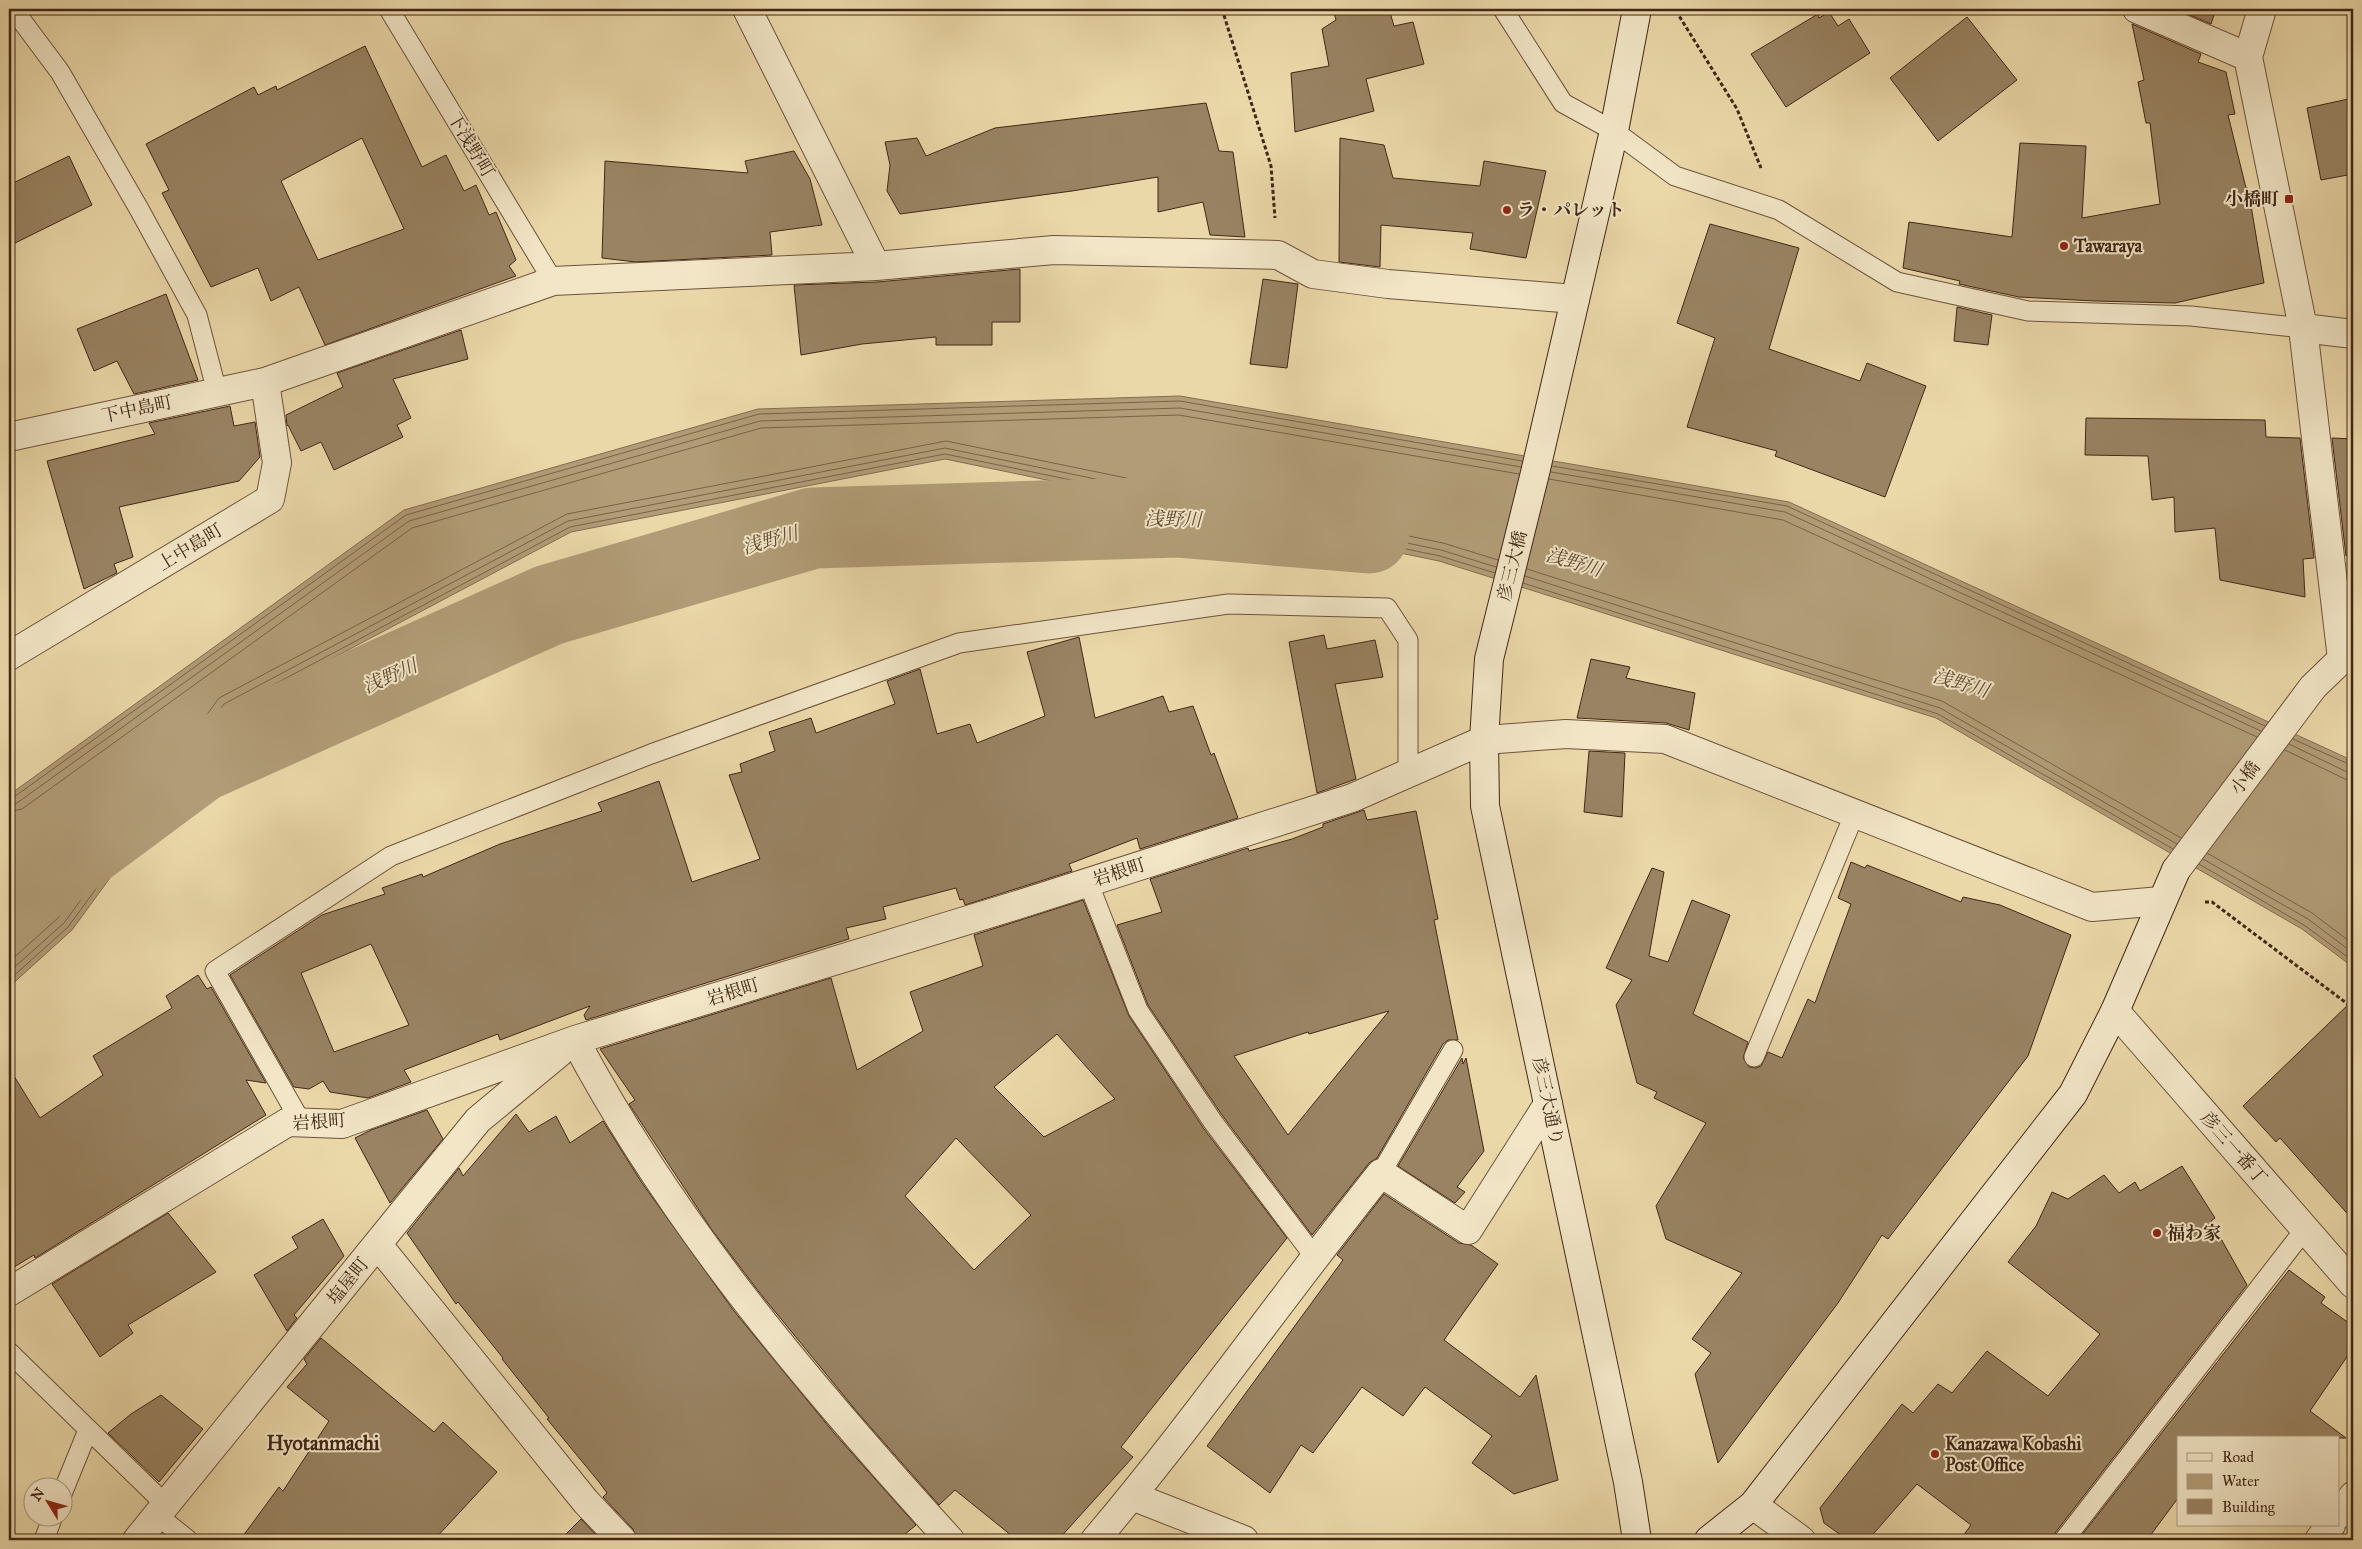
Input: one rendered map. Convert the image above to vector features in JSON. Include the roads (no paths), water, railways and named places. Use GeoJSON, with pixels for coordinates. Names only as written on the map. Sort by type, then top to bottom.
{"type":"FeatureCollection","features":[{"type":"Feature","properties":{"kind":"street"},"geometry":{"type":"LineString","coordinates":[[747,9],[876,266]]}},
{"type":"Feature","properties":{"kind":"street","name":"彦三大橋"},"geometry":{"type":"LineString","coordinates":[[1489,659],[1535,473],[1614,131],[1637,9]]}},
{"type":"Feature","properties":{"kind":"street"},"geometry":{"type":"LineString","coordinates":[[2137,9],[2248,57]]}},
{"type":"Feature","properties":{"kind":"street"},"geometry":{"type":"LineString","coordinates":[[2262,9],[2248,57],[2303,328],[2348,656]]}},
{"type":"Feature","properties":{"kind":"street","name":"下中島町"},"geometry":{"type":"LineString","coordinates":[[9,437],[265,382],[554,281],[876,266],[1054,250],[1278,255],[1313,274],[1388,284],[1575,299]]}},
{"type":"Feature","properties":{"kind":"street"},"geometry":{"type":"LineString","coordinates":[[2303,328],[2353,334]]}},
{"type":"Feature","properties":{"kind":"street","name":"上中島町"},"geometry":{"type":"LineString","coordinates":[[9,656],[270,499],[277,463],[265,382]]}},
{"type":"Feature","properties":{"kind":"street","name":"小橋"},"geometry":{"type":"LineString","coordinates":[[1709,1540],[1753,1506],[2073,1094],[2115,1011],[2176,870],[2313,687],[2348,656]]}},
{"type":"Feature","properties":{"kind":"street","name":"彦三大通り"},"geometry":{"type":"LineString","coordinates":[[1489,659],[1484,740],[1486,806],[1628,1482],[1637,1540]]}},
{"type":"Feature","properties":{"kind":"street","name":"岩根町"},"geometry":{"type":"LineString","coordinates":[[9,1292],[288,1122],[342,1124],[576,1040],[1088,882],[1352,798],[1484,740],[1566,734],[1665,739],[1854,815],[2092,907],[2161,902]]}},
{"type":"Feature","properties":{"kind":"street","name":"彦三一番丁"},"geometry":{"type":"LineString","coordinates":[[2115,1011],[2353,1284]]}},
{"type":"Feature","properties":{"kind":"street"},"geometry":{"type":"LineString","coordinates":[[576,1040],[613,1109],[705,1246],[818,1392],[950,1540]]}},
{"type":"Feature","properties":{"kind":"street","name":"塩屋町"},"geometry":{"type":"LineString","coordinates":[[137,1540],[478,1120],[576,1040]]}},
{"type":"Feature","properties":{"kind":"street"},"geometry":{"type":"LineString","coordinates":[[1095,1540],[1132,1496],[1314,1256],[1381,1173],[1468,1230],[1548,1104]]}},
{"type":"Feature","properties":{"kind":"street"},"geometry":{"type":"LineString","coordinates":[[378,1245],[586,1502],[622,1540]]}},
{"type":"Feature","properties":{"kind":"street"},"geometry":{"type":"LineString","coordinates":[[1132,1496],[1244,1540]]}},
{"type":"Feature","properties":{"kind":"street"},"geometry":{"type":"LineString","coordinates":[[2340,1512],[2353,1496]]}},
{"type":"Feature","properties":{"kind":"street"},"geometry":{"type":"LineString","coordinates":[[1753,1506],[1800,1540]]}},
{"type":"Feature","properties":{"kind":"street"},"geometry":{"type":"LineString","coordinates":[[2319,1540],[2330,1526]]}},
{"type":"Feature","properties":{"kind":"lane"},"geometry":{"type":"LineString","coordinates":[[13,9],[60,72],[139,209],[197,315],[217,392]]}},
{"type":"Feature","properties":{"kind":"lane","name":"下浅野町"},"geometry":{"type":"LineString","coordinates":[[389,9],[554,281]]}},
{"type":"Feature","properties":{"kind":"lane"},"geometry":{"type":"LineString","coordinates":[[1503,9],[1563,103],[1614,131],[1676,176],[1780,210],[1897,282],[2028,311],[2190,316],[2303,328]]}},
{"type":"Feature","properties":{"kind":"lane"},"geometry":{"type":"LineString","coordinates":[[301,1122],[215,971],[390,856],[651,754],[959,643],[1228,604],[1387,608],[1408,640],[1408,773]]}},
{"type":"Feature","properties":{"kind":"lane"},"geometry":{"type":"LineString","coordinates":[[1754,1058],[1854,815]]}},
{"type":"Feature","properties":{"kind":"lane"},"geometry":{"type":"LineString","coordinates":[[1088,882],[1138,1010],[1213,1122],[1314,1256]]}},
{"type":"Feature","properties":{"kind":"lane"},"geometry":{"type":"LineString","coordinates":[[1381,1173],[1453,1050]]}},
{"type":"Feature","properties":{"kind":"lane"},"geometry":{"type":"LineString","coordinates":[[2064,1540],[2305,1229]]}},
{"type":"Feature","properties":{"kind":"lane"},"geometry":{"type":"LineString","coordinates":[[9,1352],[88,1430],[188,1540]]}},
{"type":"Feature","properties":{"kind":"lane"},"geometry":{"type":"LineString","coordinates":[[69,1476],[88,1430]]}},
{"type":"Feature","properties":{"kind":"lane"},"geometry":{"type":"LineString","coordinates":[[44,1540],[49,1526]]}},
{"type":"Feature","properties":{"kind":"water"},"geometry":{"type":"Polygon","coordinates":[[[1180,396],[1789,502],[2347,758],[2353,763],[2353,967],[2302,929],[1936,718],[1439,561],[945,459],[571,532],[231,712],[72,930],[9,987],[9,795],[404,510],[758,409],[1180,396]]]}},
{"type":"Feature","properties":{"kind":"waterway","name":"浅野川"},"geometry":{"type":"LineString","coordinates":[[9,903],[199,762],[549,605],[813,528],[1177,517],[1369,533]]}},
{"type":"Feature","properties":{"kind":"place","name":"小橋町"},"geometry":{"type":"Point","coordinates":[2289,199]}},
{"type":"Feature","properties":{"kind":"place","name":"ラ・パレット"},"geometry":{"type":"Point","coordinates":[1507,210]}},
{"type":"Feature","properties":{"kind":"place","name":"Tawaraya"},"geometry":{"type":"Point","coordinates":[2064,246]}},
{"type":"Feature","properties":{"kind":"place","name":"福わ家"},"geometry":{"type":"Point","coordinates":[2157,1233]}},
{"type":"Feature","properties":{"kind":"place","name":"Kanazawa Kobashi Post Office"},"geometry":{"type":"Point","coordinates":[1935,1454]}},
{"type":"Feature","properties":{"kind":"district","name":"Hyotanmachi"},"geometry":{"type":"Point","coordinates":[323,1443]}}]}
